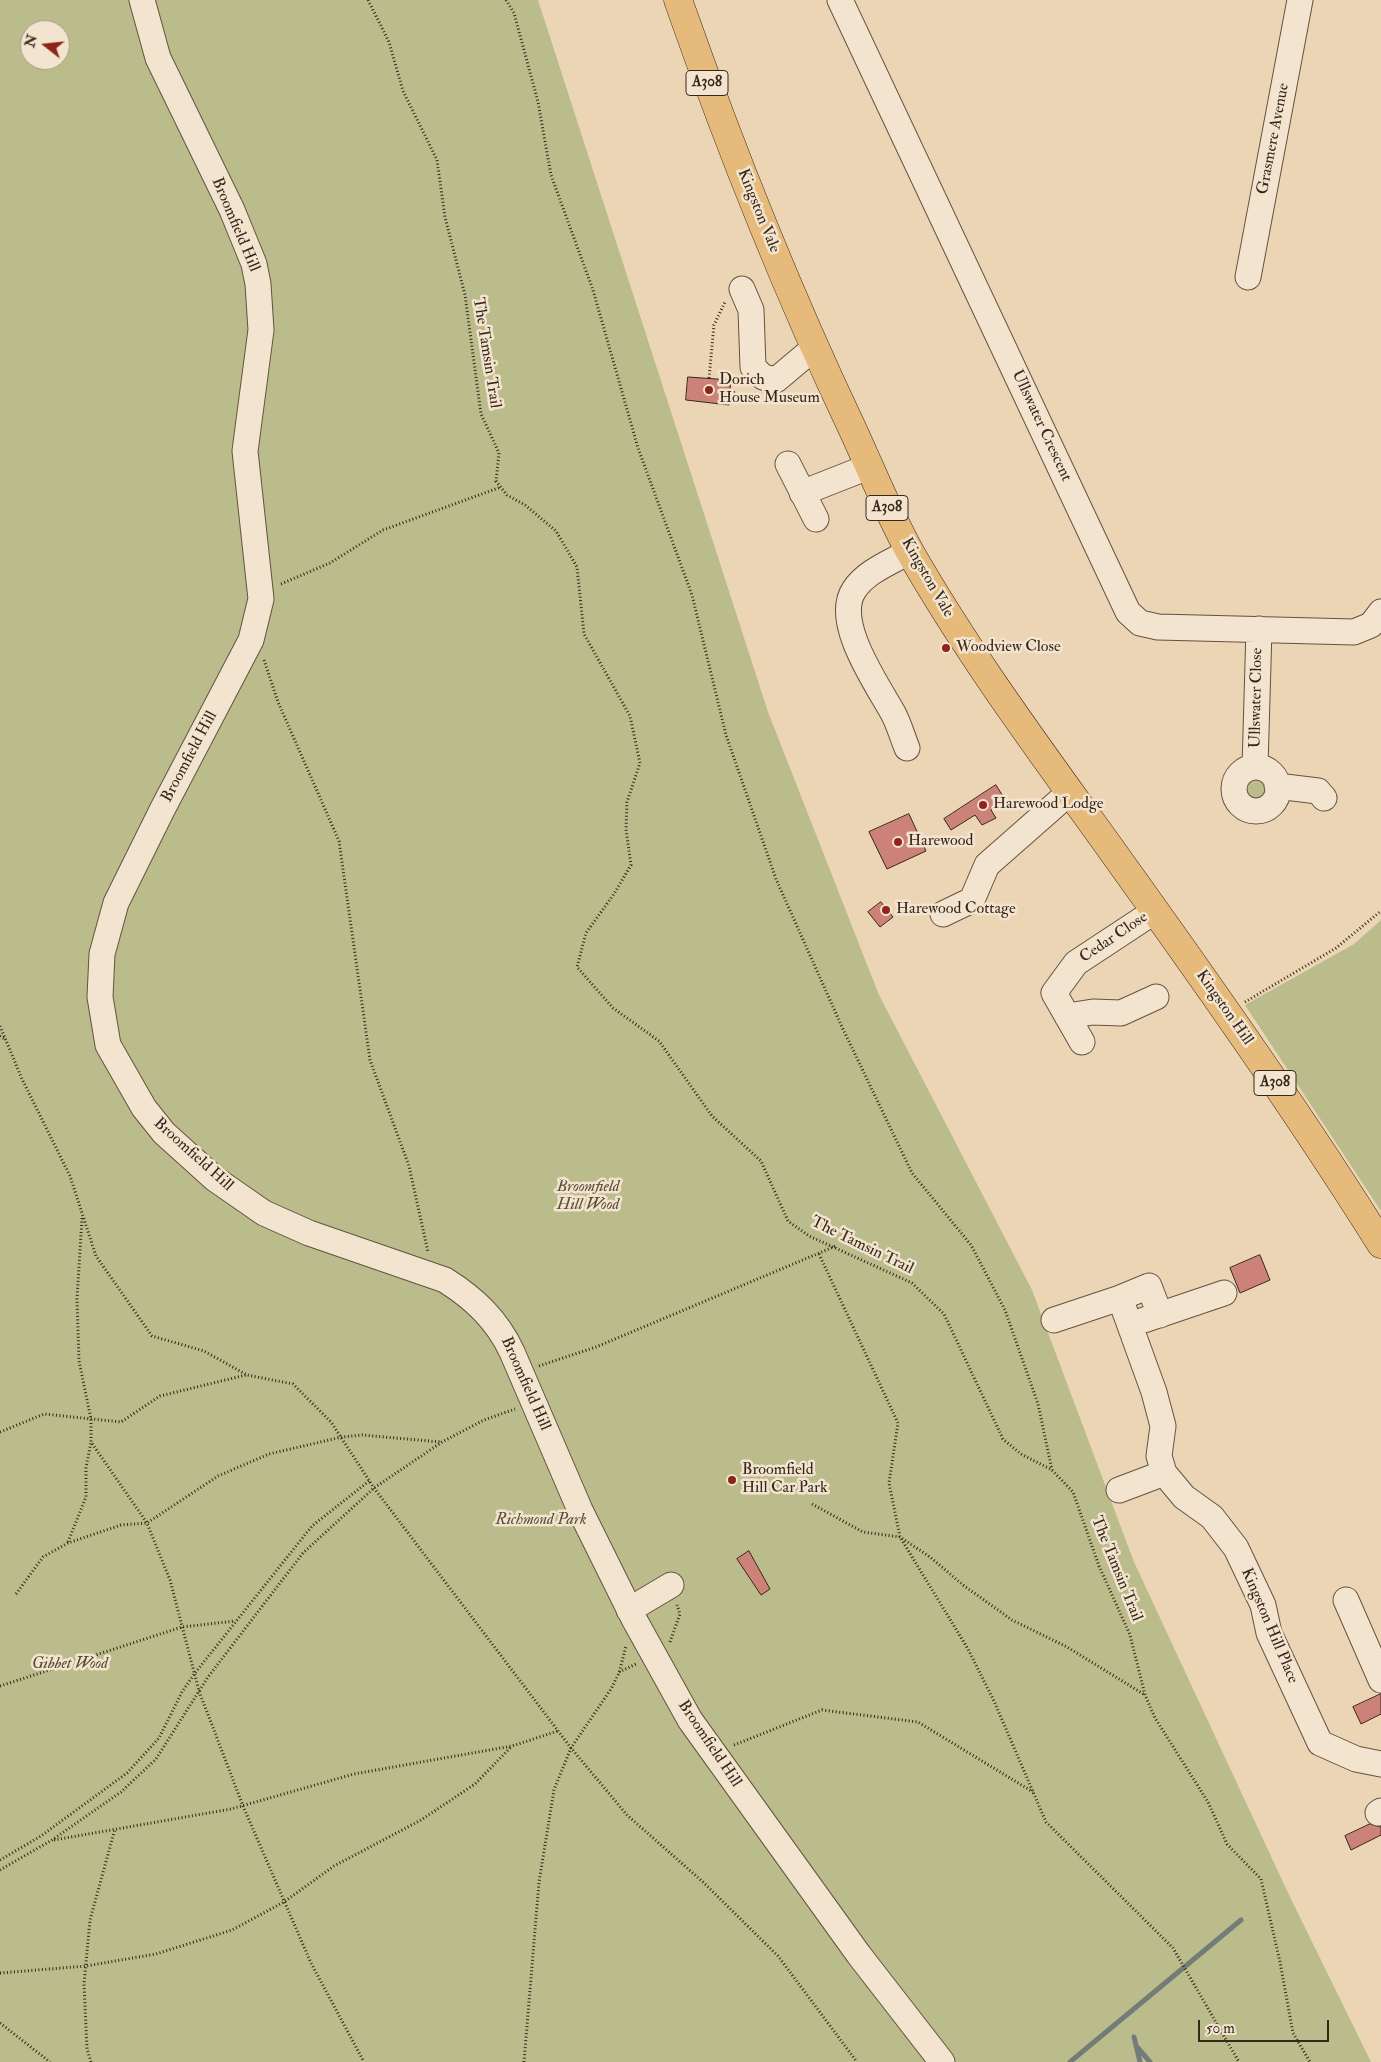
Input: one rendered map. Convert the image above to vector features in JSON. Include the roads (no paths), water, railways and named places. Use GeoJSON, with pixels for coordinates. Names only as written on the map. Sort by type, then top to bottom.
{"type":"FeatureCollection","features":[{"type":"Feature","properties":{"kind":"main road","name":"Kingston Vale"},"geometry":{"type":"LineString","coordinates":[[678,0],[720,117],[814,348],[868,466],[910,551],[985,672],[1160,918]]}},
{"type":"Feature","properties":{"kind":"main road","name":"Kingston Hill"},"geometry":{"type":"LineString","coordinates":[[1160,918],[1215,994],[1381,1244]]}},
{"type":"Feature","properties":{"kind":"street","name":"Broomfield Hill"},"geometry":{"type":"LineString","coordinates":[[142,0],[158,58],[232,210],[254,264],[258,284],[261,330],[245,451],[262,598],[251,640],[162,810],[116,903],[102,954],[100,997],[108,1045],[144,1108],[164,1133],[215,1179],[264,1213],[309,1233],[433,1276],[460,1290],[488,1314],[502,1331],[522,1372],[580,1510],[632,1615],[690,1720],[859,1955],[942,2062]]}},
{"type":"Feature","properties":{"kind":"street","name":"Ullswater Crescent"},"geometry":{"type":"LineString","coordinates":[[840,0],[1128,612],[1140,623],[1158,627],[1354,632],[1371,625],[1381,612]]}},
{"type":"Feature","properties":{"kind":"street","name":"Grasmere Avenue"},"geometry":{"type":"LineString","coordinates":[[1248,278],[1300,0]]}},
{"type":"Feature","properties":{"kind":"street"},"geometry":{"type":"LineString","coordinates":[[742,289],[751,310],[753,367],[763,377],[776,380],[814,348]]}},
{"type":"Feature","properties":{"kind":"street"},"geometry":{"type":"LineString","coordinates":[[788,464],[816,519]]}},
{"type":"Feature","properties":{"kind":"street"},"geometry":{"type":"LineString","coordinates":[[802,493],[868,466]]}},
{"type":"Feature","properties":{"kind":"street"},"geometry":{"type":"LineString","coordinates":[[907,748],[894,715],[868,670],[848,619],[849,604],[853,591],[863,579],[910,551]]}},
{"type":"Feature","properties":{"kind":"street","name":"Ullswater Close"},"geometry":{"type":"LineString","coordinates":[[1255,767],[1259,630]]}},
{"type":"Feature","properties":{"kind":"street","name":"Ullswater Close"},"geometry":{"type":"LineString","coordinates":[[1255,767],[1269,772],[1277,786],[1274,801],[1262,810],[1248,809],[1239,803],[1234,789],[1238,777],[1248,768],[1255,767]]}},
{"type":"Feature","properties":{"kind":"street"},"geometry":{"type":"LineString","coordinates":[[1277,786],[1318,791],[1324,798]]}},
{"type":"Feature","properties":{"kind":"street"},"geometry":{"type":"LineString","coordinates":[[943,914],[972,900],[978,881],[987,865],[1070,792]]}},
{"type":"Feature","properties":{"kind":"street","name":"Cedar Close"},"geometry":{"type":"LineString","coordinates":[[1082,1042],[1054,993],[1076,963],[1160,918]]}},
{"type":"Feature","properties":{"kind":"street"},"geometry":{"type":"LineString","coordinates":[[1067,1016],[1093,1012],[1121,1014],[1156,997]]}},
{"type":"Feature","properties":{"kind":"street"},"geometry":{"type":"LineString","coordinates":[[1054,1320],[1120,1298],[1149,1286],[1160,1315]]}},
{"type":"Feature","properties":{"kind":"street"},"geometry":{"type":"LineString","coordinates":[[1130,1325],[1224,1293]]}},
{"type":"Feature","properties":{"kind":"street","name":"Kingston Hill Place"},"geometry":{"type":"LineString","coordinates":[[1120,1298],[1154,1392],[1163,1426],[1159,1456],[1164,1472],[1184,1497],[1212,1517],[1236,1548],[1263,1605],[1270,1633],[1320,1743],[1356,1759],[1381,1764]]}},
{"type":"Feature","properties":{"kind":"street"},"geometry":{"type":"LineString","coordinates":[[1119,1490],[1164,1472]]}},
{"type":"Feature","properties":{"kind":"street"},"geometry":{"type":"LineString","coordinates":[[632,1615],[671,1585]]}},
{"type":"Feature","properties":{"kind":"street"},"geometry":{"type":"LineString","coordinates":[[1346,1600],[1381,1680]]}},
{"type":"Feature","properties":{"kind":"waterway"},"geometry":{"type":"LineString","coordinates":[[1070,2062],[1241,1920]]}},
{"type":"Feature","properties":{"kind":"waterway"},"geometry":{"type":"LineString","coordinates":[[1134,2037],[1140,2062]]}},
{"type":"Feature","properties":{"kind":"waterway"},"geometry":{"type":"LineString","coordinates":[[1137,2047],[1150,2062]]}},
{"type":"Feature","properties":{"kind":"place","name":"Dorich House Museum"},"geometry":{"type":"Point","coordinates":[709,390]}},
{"type":"Feature","properties":{"kind":"place","name":"Woodview Close"},"geometry":{"type":"Point","coordinates":[946,648]}},
{"type":"Feature","properties":{"kind":"place","name":"Harewood Lodge"},"geometry":{"type":"Point","coordinates":[983,805]}},
{"type":"Feature","properties":{"kind":"place","name":"Harewood"},"geometry":{"type":"Point","coordinates":[898,842]}},
{"type":"Feature","properties":{"kind":"place","name":"Harewood Cottage"},"geometry":{"type":"Point","coordinates":[886,910]}},
{"type":"Feature","properties":{"kind":"place","name":"Broomfield Hill Car Park"},"geometry":{"type":"Point","coordinates":[732,1480]}},
{"type":"Feature","properties":{"kind":"park label","name":"Broomfield Hill Wood"},"geometry":{"type":"Point","coordinates":[588,1197]}},
{"type":"Feature","properties":{"kind":"park label","name":"Richmond Park"},"geometry":{"type":"Point","coordinates":[541,1521]}},
{"type":"Feature","properties":{"kind":"park label","name":"Gibbet Wood"},"geometry":{"type":"Point","coordinates":[70,1665]}}]}
